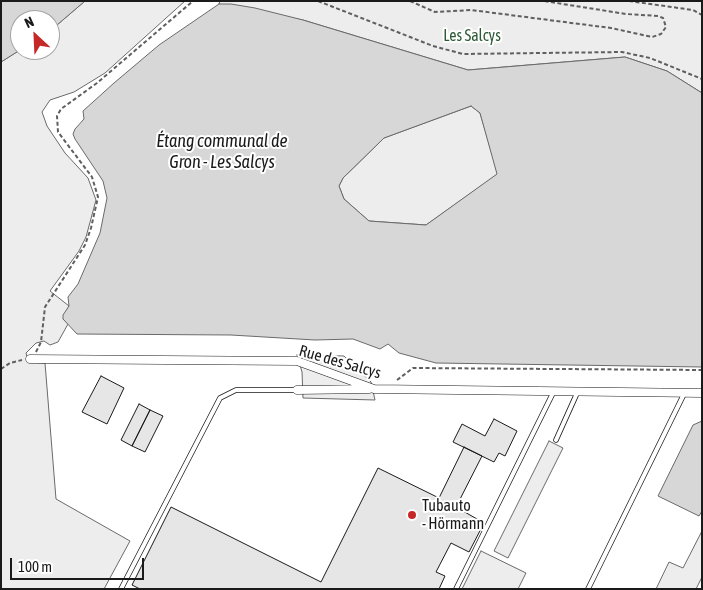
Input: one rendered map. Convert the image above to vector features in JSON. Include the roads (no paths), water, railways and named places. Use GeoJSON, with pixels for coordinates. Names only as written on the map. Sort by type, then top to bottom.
{"type":"FeatureCollection","features":[{"type":"Feature","properties":{"kind":"street","name":"Rue des Salcys"},"geometry":{"type":"LineString","coordinates":[[30,359],[297,361],[374,389],[702,393]]}},
{"type":"Feature","properties":{"kind":"street"},"geometry":{"type":"LineString","coordinates":[[297,390],[374,389]]}},
{"type":"Feature","properties":{"kind":"lane"},"geometry":{"type":"LineString","coordinates":[[121,589],[220,398],[236,390],[297,390]]}},
{"type":"Feature","properties":{"kind":"lane"},"geometry":{"type":"LineString","coordinates":[[456,589],[554,391]]}},
{"type":"Feature","properties":{"kind":"lane"},"geometry":{"type":"LineString","coordinates":[[556,440],[578,391]]}},
{"type":"Feature","properties":{"kind":"lane"},"geometry":{"type":"LineString","coordinates":[[588,589],[684,392]]}},
{"type":"Feature","properties":{"kind":"water"},"geometry":{"type":"Polygon","coordinates":[[[1,1],[85,1],[60,22],[60,10],[10,10],[10,56],[1,62],[1,1]]]}},
{"type":"Feature","properties":{"kind":"water","name":"Étang communal de Gron - Les Salcys"},"geometry":{"type":"Polygon","coordinates":[[[219,4],[231,4],[303,20],[468,70],[625,57],[667,71],[702,93],[702,367],[436,363],[399,353],[388,344],[380,349],[353,339],[315,340],[231,335],[77,334],[63,319],[63,315],[69,306],[68,297],[78,284],[100,233],[107,198],[103,181],[73,134],[84,119],[83,111],[159,45],[219,4]],[[471,106],[384,138],[343,178],[339,186],[344,199],[369,221],[426,225],[497,174],[480,113],[471,106]]]}},
{"type":"Feature","properties":{"kind":"water"},"geometry":{"type":"Polygon","coordinates":[[[702,421],[702,511],[699,516],[658,496],[693,425],[702,421]]]}},
{"type":"Feature","properties":{"kind":"place","name":"Tubauto - Hörmann"},"geometry":{"type":"Point","coordinates":[412,515]}},
{"type":"Feature","properties":{"kind":"park label","name":"Les Salcys"},"geometry":{"type":"Point","coordinates":[472,36]}}]}
